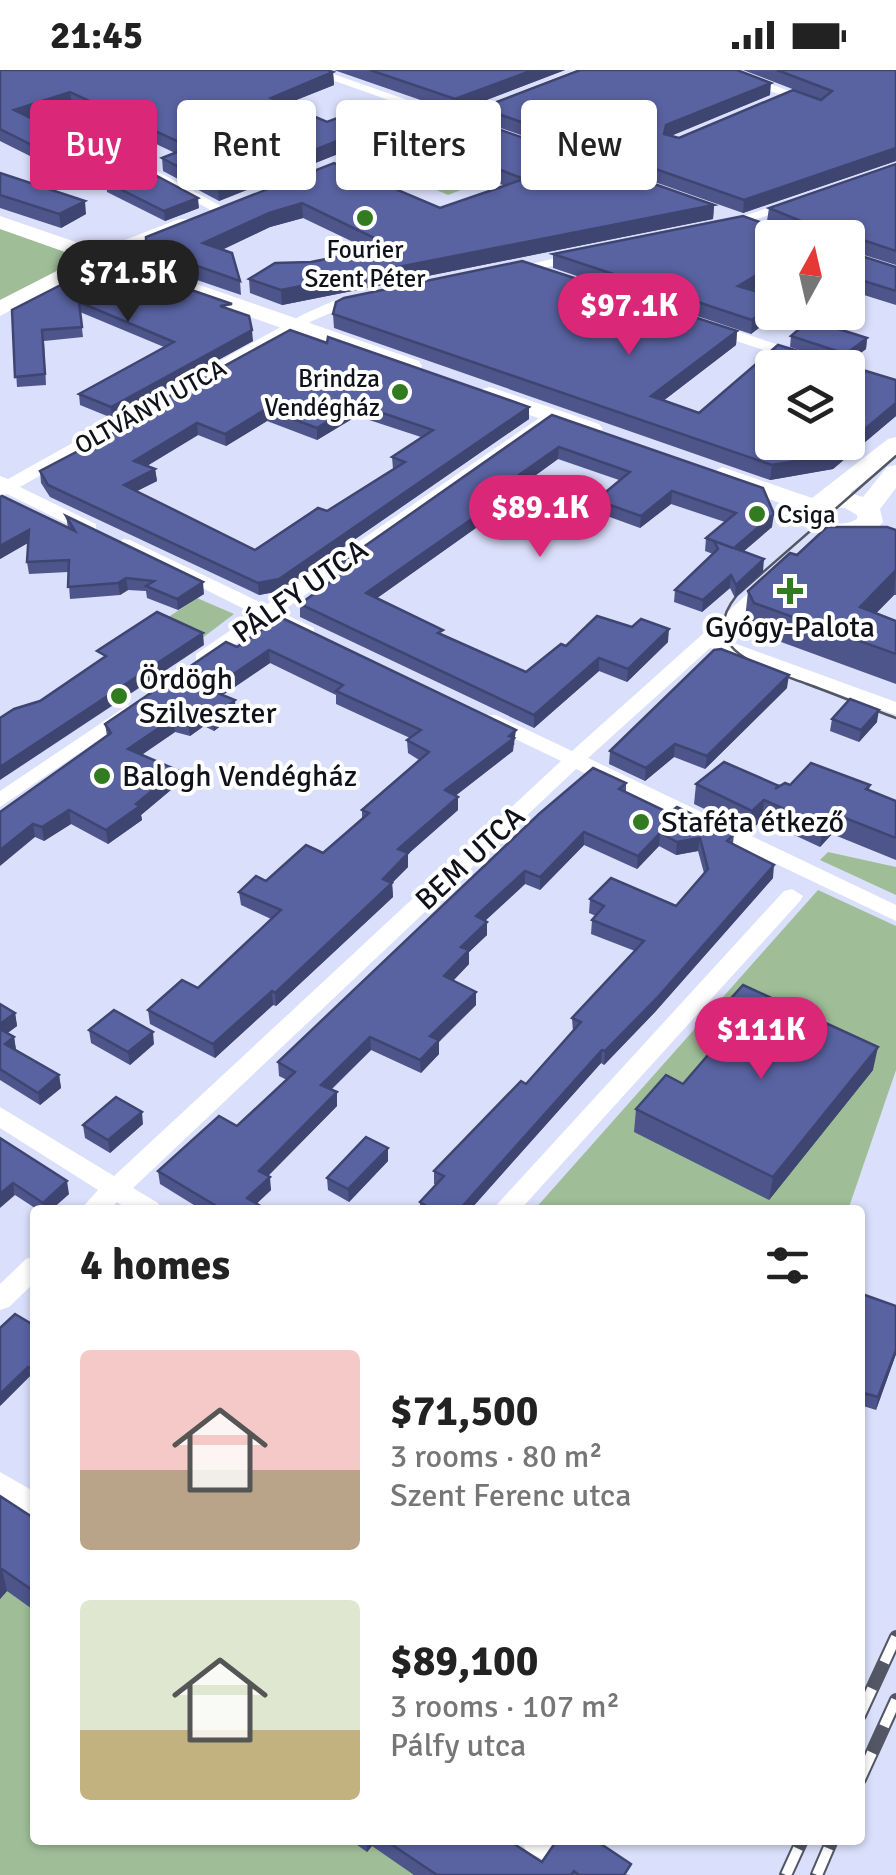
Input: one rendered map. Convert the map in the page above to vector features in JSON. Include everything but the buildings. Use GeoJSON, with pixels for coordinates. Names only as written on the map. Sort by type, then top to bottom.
{"type":"FeatureCollection","features":[{"type":"Feature","properties":{"kind":"street"},"geometry":{"type":"LineString","coordinates":[[310,70],[399,100]]}},
{"type":"Feature","properties":{"kind":"street"},"geometry":{"type":"LineString","coordinates":[[501,104],[592,70]]}},
{"type":"Feature","properties":{"kind":"street"},"geometry":{"type":"LineString","coordinates":[[720,70],[821,105]]}},
{"type":"Feature","properties":{"kind":"street"},"geometry":{"type":"LineString","coordinates":[[774,102],[791,94]]}},
{"type":"Feature","properties":{"kind":"street"},"geometry":{"type":"LineString","coordinates":[[501,136],[521,143]]}},
{"type":"Feature","properties":{"kind":"street"},"geometry":{"type":"LineString","coordinates":[[157,173],[230,206]]}},
{"type":"Feature","properties":{"kind":"street"},"geometry":{"type":"LineString","coordinates":[[708,229],[752,224],[812,197]]}},
{"type":"Feature","properties":{"kind":"street"},"geometry":{"type":"LineString","coordinates":[[0,308],[98,257],[230,206]]}},
{"type":"Feature","properties":{"kind":"street"},"geometry":{"type":"LineString","coordinates":[[707,208],[752,224]]}},
{"type":"Feature","properties":{"kind":"street"},"geometry":{"type":"LineString","coordinates":[[0,222],[622,440]]}},
{"type":"Feature","properties":{"kind":"street"},"geometry":{"type":"LineString","coordinates":[[488,276],[598,252]]}},
{"type":"Feature","properties":{"kind":"street"},"geometry":{"type":"LineString","coordinates":[[525,268],[561,280]]}},
{"type":"Feature","properties":{"kind":"street","name":"OLTVÁNYI UTCA"},"geometry":{"type":"LineString","coordinates":[[1,486],[294,324],[338,304],[375,297]]}},
{"type":"Feature","properties":{"kind":"street"},"geometry":{"type":"LineString","coordinates":[[688,321],[778,350]]}},
{"type":"Feature","properties":{"kind":"street","name":"PÁLFY UTCA"},"geometry":{"type":"LineString","coordinates":[[189,668],[551,415]]}},
{"type":"Feature","properties":{"kind":"street"},"geometry":{"type":"LineString","coordinates":[[818,520],[896,444]]}},
{"type":"Feature","properties":{"kind":"street"},"geometry":{"type":"LineString","coordinates":[[692,464],[818,520],[853,531],[872,521],[896,472]]}},
{"type":"Feature","properties":{"kind":"street"},"geometry":{"type":"LineString","coordinates":[[1,486],[320,638]]}},
{"type":"Feature","properties":{"kind":"street","name":"BEM UTCA"},"geometry":{"type":"LineString","coordinates":[[98,1205],[574,760],[785,570]]}},
{"type":"Feature","properties":{"kind":"street"},"geometry":{"type":"LineString","coordinates":[[709,641],[896,710]]}},
{"type":"Feature","properties":{"kind":"street"},"geometry":{"type":"LineString","coordinates":[[0,801],[142,702]]}},
{"type":"Feature","properties":{"kind":"street"},"geometry":{"type":"LineString","coordinates":[[478,714],[896,914]]}},
{"type":"Feature","properties":{"kind":"street"},"geometry":{"type":"LineString","coordinates":[[510,1205],[792,896]]}},
{"type":"Feature","properties":{"kind":"street"},"geometry":{"type":"LineString","coordinates":[[0,1116],[140,1205]]}},
{"type":"Feature","properties":{"kind":"street"},"geometry":{"type":"LineString","coordinates":[[0,1300],[30,1271]]}},
{"type":"Feature","properties":{"kind":"street"},"geometry":{"type":"LineString","coordinates":[[0,1484],[30,1504]]}},
{"type":"Feature","properties":{"kind":"green space"},"geometry":{"type":"Polygon","coordinates":[[[0,222],[99,257],[0,309],[0,222]]]}},
{"type":"Feature","properties":{"kind":"green space"},"geometry":{"type":"Polygon","coordinates":[[[197,598],[234,614],[197,642],[158,624],[197,598]]]}},
{"type":"Feature","properties":{"kind":"green space"},"geometry":{"type":"Polygon","coordinates":[[[828,852],[896,867],[896,895],[820,860],[828,852]]]}},
{"type":"Feature","properties":{"kind":"green space"},"geometry":{"type":"Polygon","coordinates":[[[818,890],[896,926],[896,1070],[850,1205],[538,1205],[818,890]]]}},
{"type":"Feature","properties":{"kind":"green space"},"geometry":{"type":"Polygon","coordinates":[[[0,1514],[30,1535],[30,1845],[491,1845],[536,1875],[0,1875],[0,1514]]]}},
{"type":"Feature","properties":{"kind":"tram line"},"geometry":{"type":"LineString","coordinates":[[896,456],[737,595],[725,614],[723,630],[729,644],[756,664],[896,718]]}},
{"type":"Feature","properties":{"kind":"railway"},"geometry":{"type":"LineString","coordinates":[[865,1704],[896,1637]]}},
{"type":"Feature","properties":{"kind":"railway"},"geometry":{"type":"LineString","coordinates":[[865,1768],[896,1700]]}},
{"type":"Feature","properties":{"kind":"railway"},"geometry":{"type":"LineString","coordinates":[[786,1875],[800,1845]]}},
{"type":"Feature","properties":{"kind":"railway"},"geometry":{"type":"LineString","coordinates":[[817,1875],[830,1845]]}},
{"type":"Feature","properties":{"kind":"place","name":"Fourier Szent Péter"},"geometry":{"type":"Point","coordinates":[365,218]}},
{"type":"Feature","properties":{"kind":"place","name":"Brindza Vendégház"},"geometry":{"type":"Point","coordinates":[400,392]}},
{"type":"Feature","properties":{"kind":"place","name":"Csiga"},"geometry":{"type":"Point","coordinates":[757,514]}},
{"type":"Feature","properties":{"kind":"place","name":"Gyógy-Palota"},"geometry":{"type":"Point","coordinates":[790,591]}},
{"type":"Feature","properties":{"kind":"place","name":"Ördögh Szilveszter"},"geometry":{"type":"Point","coordinates":[119,696]}},
{"type":"Feature","properties":{"kind":"place","name":"Balogh Vendégház"},"geometry":{"type":"Point","coordinates":[102,776]}},
{"type":"Feature","properties":{"kind":"place","name":"Staféta étkező"},"geometry":{"type":"Point","coordinates":[641,822]}}]}
